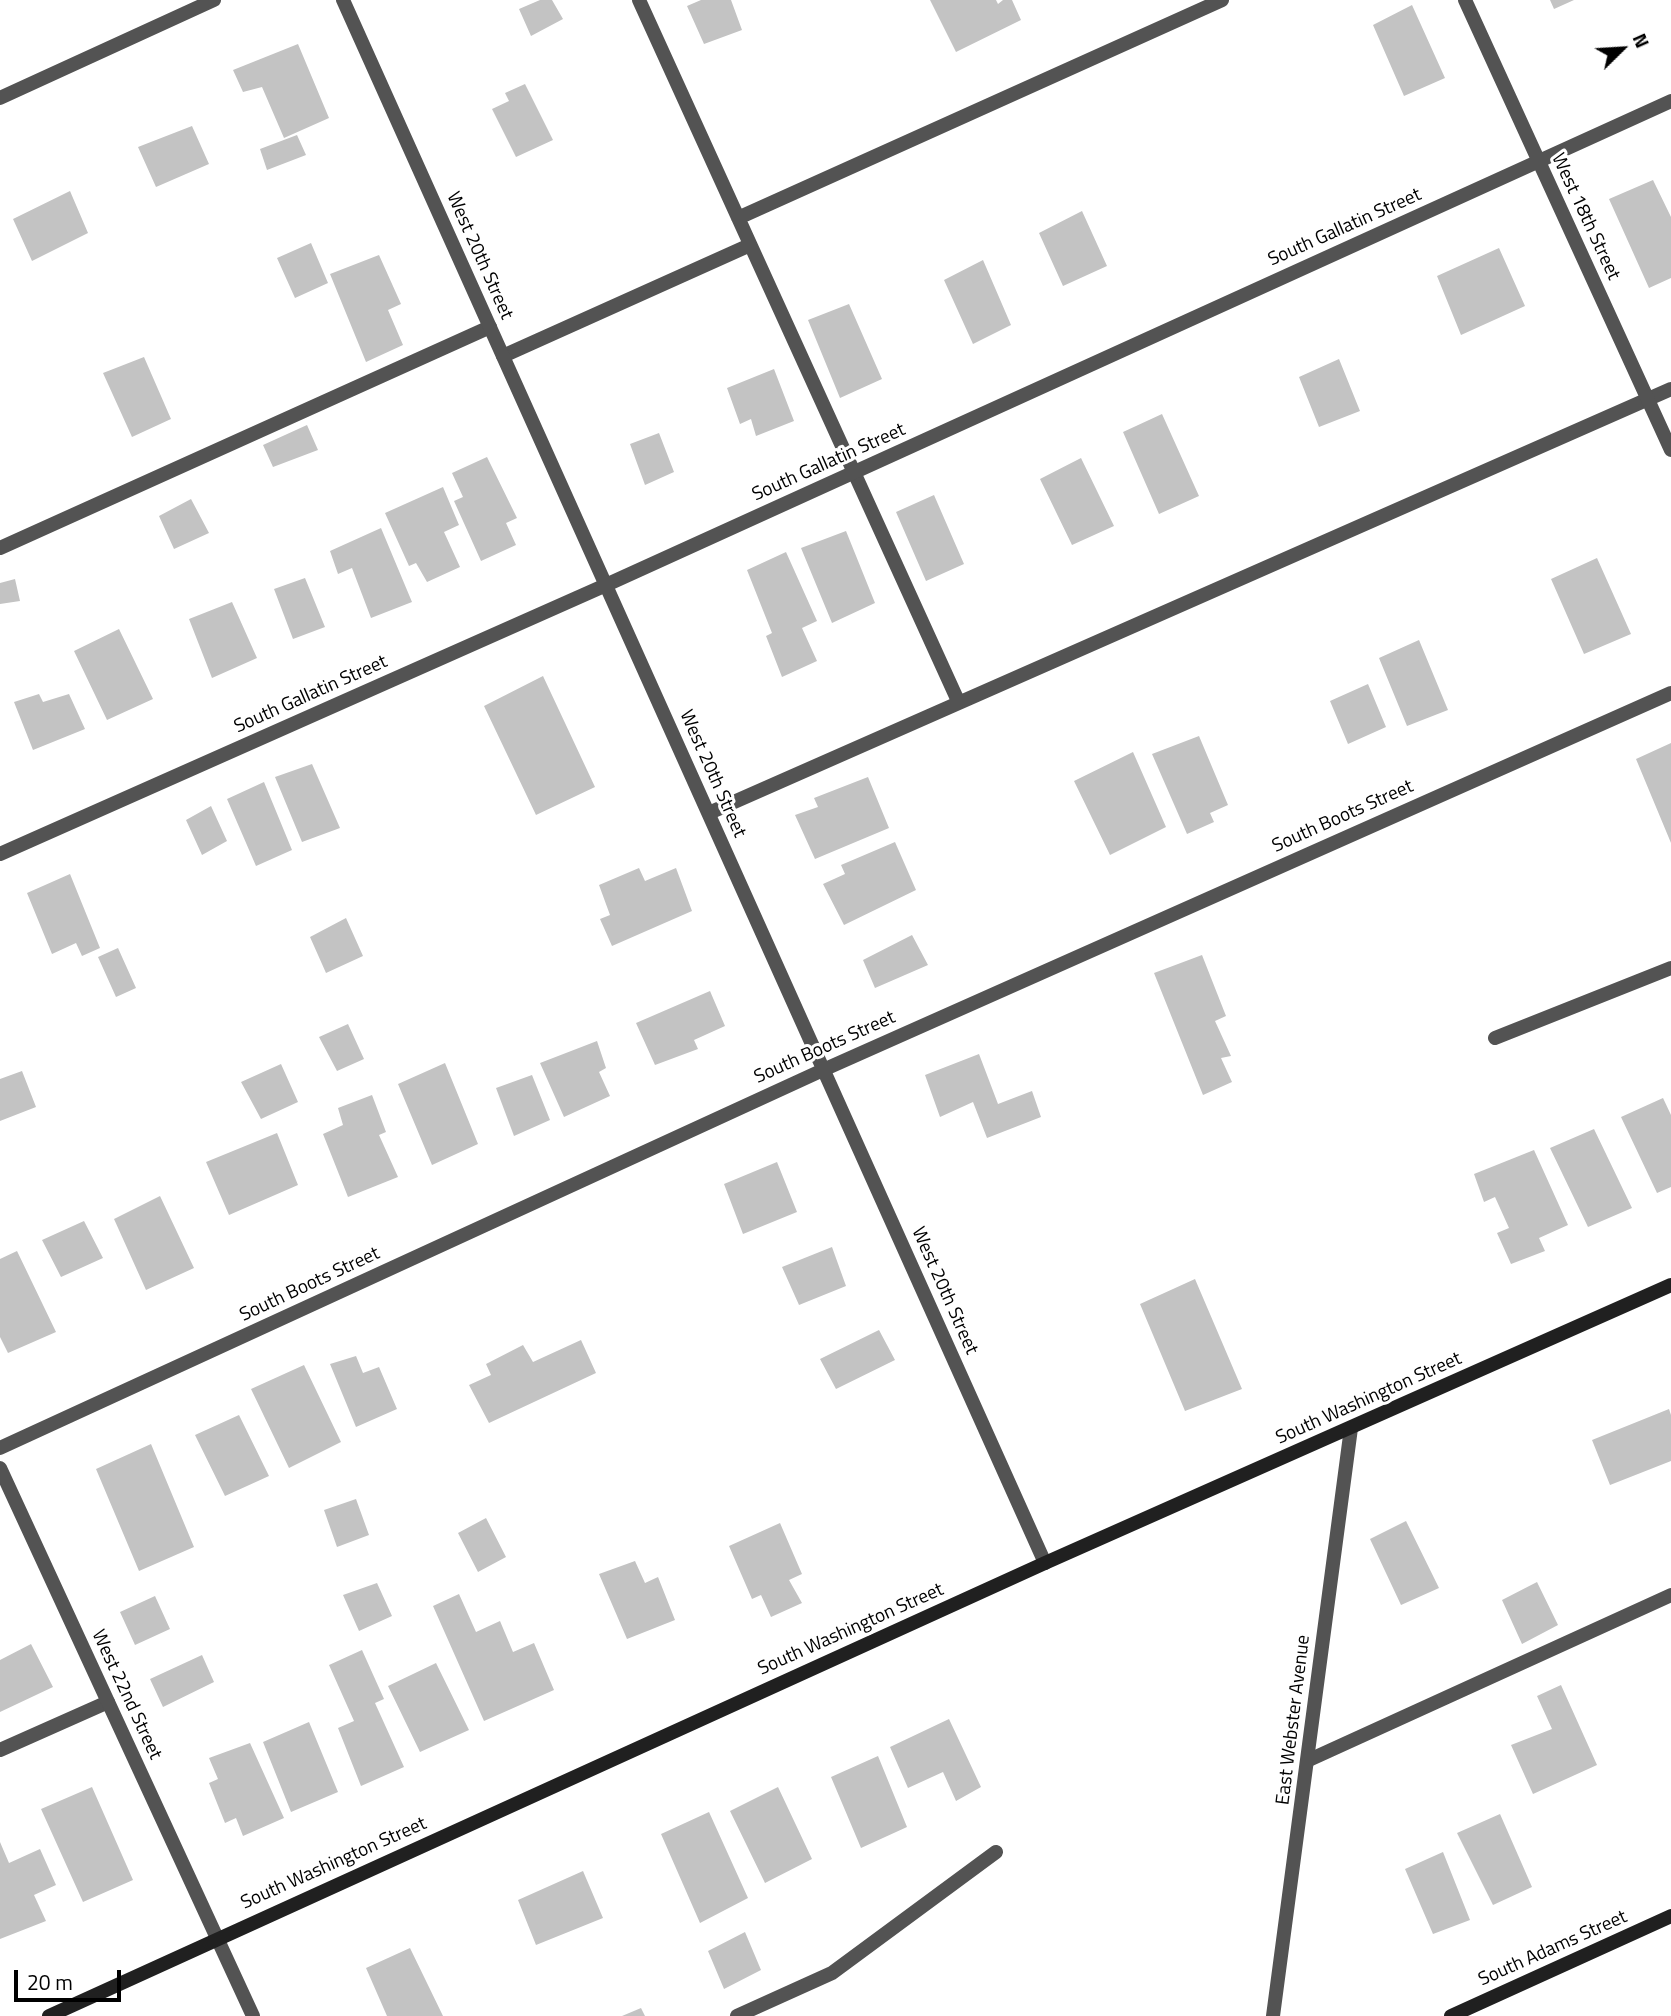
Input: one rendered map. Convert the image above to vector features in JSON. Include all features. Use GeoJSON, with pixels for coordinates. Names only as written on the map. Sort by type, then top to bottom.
{"type":"FeatureCollection","features":[{"type":"Feature","properties":{"kind":"main road","name":"South Washington Street"},"geometry":{"type":"LineString","coordinates":[[49,2016],[1045,1563],[1671,1285]]}},
{"type":"Feature","properties":{"kind":"main road","name":"South Adams Street"},"geometry":{"type":"LineString","coordinates":[[1451,2016],[1671,1916]]}},
{"type":"Feature","properties":{"kind":"street"},"geometry":{"type":"LineString","coordinates":[[0,98],[214,0]]}},
{"type":"Feature","properties":{"kind":"street","name":"West 20th Street"},"geometry":{"type":"LineString","coordinates":[[343,0],[1045,1563]]}},
{"type":"Feature","properties":{"kind":"street"},"geometry":{"type":"LineString","coordinates":[[639,0],[959,703]]}},
{"type":"Feature","properties":{"kind":"street"},"geometry":{"type":"LineString","coordinates":[[738,218],[1222,0]]}},
{"type":"Feature","properties":{"kind":"street","name":"West 18th Street"},"geometry":{"type":"LineString","coordinates":[[1465,0],[1671,450]]}},
{"type":"Feature","properties":{"kind":"street","name":"South Gallatin Street"},"geometry":{"type":"LineString","coordinates":[[0,854],[606,585],[1671,101]]}},
{"type":"Feature","properties":{"kind":"street"},"geometry":{"type":"LineString","coordinates":[[503,356],[750,245]]}},
{"type":"Feature","properties":{"kind":"street"},"geometry":{"type":"LineString","coordinates":[[0,548],[490,327]]}},
{"type":"Feature","properties":{"kind":"street"},"geometry":{"type":"LineString","coordinates":[[709,813],[1671,388]]}},
{"type":"Feature","properties":{"kind":"street","name":"South Boots Street"},"geometry":{"type":"LineString","coordinates":[[0,1448],[823,1070],[1671,692]]}},
{"type":"Feature","properties":{"kind":"street"},"geometry":{"type":"LineString","coordinates":[[1495,1038],[1671,968]]}},
{"type":"Feature","properties":{"kind":"street","name":"East Webster Avenue"},"geometry":{"type":"LineString","coordinates":[[1273,2016],[1351,1428]]}},
{"type":"Feature","properties":{"kind":"street","name":"West 22nd Street"},"geometry":{"type":"LineString","coordinates":[[0,1468],[253,2016]]}},
{"type":"Feature","properties":{"kind":"street"},"geometry":{"type":"LineString","coordinates":[[1308,1760],[1671,1595]]}},
{"type":"Feature","properties":{"kind":"street"},"geometry":{"type":"LineString","coordinates":[[0,1750],[108,1702]]}},
{"type":"Feature","properties":{"kind":"street"},"geometry":{"type":"LineString","coordinates":[[737,2016],[832,1973],[996,1852]]}},
{"type":"Feature","properties":{"kind":"building"},"geometry":{"type":"Polygon","coordinates":[[[540,0],[552,0],[563,19],[531,36],[519,9],[540,0]]]}},
{"type":"Feature","properties":{"kind":"building"},"geometry":{"type":"Polygon","coordinates":[[[701,0],[731,0],[742,30],[704,44],[687,6],[701,0]]]}},
{"type":"Feature","properties":{"kind":"building"},"geometry":{"type":"Polygon","coordinates":[[[930,0],[996,0],[998,4],[1003,0],[1012,0],[1021,20],[956,52],[930,0]]]}},
{"type":"Feature","properties":{"kind":"building"},"geometry":{"type":"Polygon","coordinates":[[[1550,0],[1574,0],[1554,9],[1550,0]]]}},
{"type":"Feature","properties":{"kind":"building"},"geometry":{"type":"Polygon","coordinates":[[[1412,5],[1445,78],[1404,96],[1373,25],[1412,5]]]}},
{"type":"Feature","properties":{"kind":"building"},"geometry":{"type":"Polygon","coordinates":[[[298,44],[329,118],[284,138],[262,87],[243,92],[233,70],[298,44]]]}},
{"type":"Feature","properties":{"kind":"building"},"geometry":{"type":"Polygon","coordinates":[[[525,84],[553,140],[516,157],[492,109],[509,101],[505,93],[525,84]]]}},
{"type":"Feature","properties":{"kind":"building"},"geometry":{"type":"Polygon","coordinates":[[[192,126],[209,164],[156,187],[138,147],[192,126]]]}},
{"type":"Feature","properties":{"kind":"building"},"geometry":{"type":"Polygon","coordinates":[[[297,135],[306,155],[267,170],[260,149],[297,135]]]}},
{"type":"Feature","properties":{"kind":"building"},"geometry":{"type":"Polygon","coordinates":[[[1653,180],[1671,217],[1671,278],[1649,288],[1609,199],[1653,180]]]}},
{"type":"Feature","properties":{"kind":"building"},"geometry":{"type":"Polygon","coordinates":[[[70,191],[88,233],[32,261],[13,219],[70,191]]]}},
{"type":"Feature","properties":{"kind":"building"},"geometry":{"type":"Polygon","coordinates":[[[1082,211],[1107,266],[1063,286],[1039,233],[1082,211]]]}},
{"type":"Feature","properties":{"kind":"building"},"geometry":{"type":"Polygon","coordinates":[[[311,243],[328,283],[295,298],[277,258],[311,243]]]}},
{"type":"Feature","properties":{"kind":"building"},"geometry":{"type":"Polygon","coordinates":[[[1499,248],[1525,306],[1461,335],[1437,276],[1499,248]]]}},
{"type":"Feature","properties":{"kind":"building"},"geometry":{"type":"Polygon","coordinates":[[[379,255],[401,304],[388,310],[403,345],[366,362],[330,274],[379,255]]]}},
{"type":"Feature","properties":{"kind":"building"},"geometry":{"type":"Polygon","coordinates":[[[983,260],[1011,325],[973,344],[944,280],[983,260]]]}},
{"type":"Feature","properties":{"kind":"building"},"geometry":{"type":"Polygon","coordinates":[[[849,304],[882,379],[840,398],[808,320],[849,304]]]}},
{"type":"Feature","properties":{"kind":"building"},"geometry":{"type":"Polygon","coordinates":[[[144,357],[171,419],[132,437],[103,373],[144,357]]]}},
{"type":"Feature","properties":{"kind":"building"},"geometry":{"type":"Polygon","coordinates":[[[1339,359],[1360,411],[1319,427],[1299,377],[1339,359]]]}},
{"type":"Feature","properties":{"kind":"building"},"geometry":{"type":"Polygon","coordinates":[[[774,369],[794,421],[756,436],[751,419],[740,424],[727,388],[774,369]]]}},
{"type":"Feature","properties":{"kind":"building"},"geometry":{"type":"Polygon","coordinates":[[[1162,414],[1199,496],[1159,514],[1123,432],[1162,414]]]}},
{"type":"Feature","properties":{"kind":"building"},"geometry":{"type":"Polygon","coordinates":[[[307,425],[318,450],[273,467],[263,445],[307,425]]]}},
{"type":"Feature","properties":{"kind":"building"},"geometry":{"type":"Polygon","coordinates":[[[659,433],[674,472],[645,485],[630,444],[659,433]]]}},
{"type":"Feature","properties":{"kind":"building"},"geometry":{"type":"Polygon","coordinates":[[[487,457],[517,518],[506,523],[516,545],[481,561],[454,501],[463,497],[452,473],[487,457]]]}},
{"type":"Feature","properties":{"kind":"building"},"geometry":{"type":"Polygon","coordinates":[[[1081,458],[1114,526],[1072,545],[1040,479],[1081,458]]]}},
{"type":"Feature","properties":{"kind":"building"},"geometry":{"type":"Polygon","coordinates":[[[443,487],[459,525],[444,532],[460,567],[427,582],[416,563],[409,566],[385,513],[443,487]]]}},
{"type":"Feature","properties":{"kind":"building"},"geometry":{"type":"Polygon","coordinates":[[[934,495],[964,564],[926,581],[896,512],[934,495]]]}},
{"type":"Feature","properties":{"kind":"building"},"geometry":{"type":"Polygon","coordinates":[[[191,499],[209,533],[174,549],[159,516],[191,499]]]}},
{"type":"Feature","properties":{"kind":"building"},"geometry":{"type":"Polygon","coordinates":[[[381,528],[412,602],[371,618],[352,568],[338,574],[330,551],[381,528]]]}},
{"type":"Feature","properties":{"kind":"building"},"geometry":{"type":"Polygon","coordinates":[[[846,531],[875,603],[832,623],[801,548],[846,531]]]}},
{"type":"Feature","properties":{"kind":"building"},"geometry":{"type":"Polygon","coordinates":[[[786,552],[817,621],[802,628],[817,661],[782,677],[766,636],[772,633],[747,570],[786,552]]]}},
{"type":"Feature","properties":{"kind":"building"},"geometry":{"type":"Polygon","coordinates":[[[1597,558],[1631,634],[1584,654],[1551,579],[1597,558]]]}},
{"type":"Feature","properties":{"kind":"building"},"geometry":{"type":"Polygon","coordinates":[[[305,578],[325,627],[293,639],[274,589],[305,578]]]}},
{"type":"Feature","properties":{"kind":"building"},"geometry":{"type":"Polygon","coordinates":[[[15,579],[20,601],[0,604],[0,583],[15,579]]]}},
{"type":"Feature","properties":{"kind":"building"},"geometry":{"type":"Polygon","coordinates":[[[232,602],[257,658],[212,678],[189,619],[232,602]]]}},
{"type":"Feature","properties":{"kind":"building"},"geometry":{"type":"Polygon","coordinates":[[[119,629],[153,699],[107,720],[74,651],[119,629]]]}},
{"type":"Feature","properties":{"kind":"building"},"geometry":{"type":"Polygon","coordinates":[[[1419,640],[1448,710],[1407,726],[1379,658],[1419,640]]]}},
{"type":"Feature","properties":{"kind":"building"},"geometry":{"type":"Polygon","coordinates":[[[543,676],[595,787],[536,815],[484,706],[543,676]]]}},
{"type":"Feature","properties":{"kind":"building"},"geometry":{"type":"Polygon","coordinates":[[[1368,684],[1386,727],[1348,744],[1330,701],[1368,684]]]}},
{"type":"Feature","properties":{"kind":"building"},"geometry":{"type":"Polygon","coordinates":[[[39,694],[43,702],[69,694],[85,729],[33,750],[14,702],[39,694]]]}},
{"type":"Feature","properties":{"kind":"building"},"geometry":{"type":"Polygon","coordinates":[[[1199,736],[1228,805],[1210,813],[1214,822],[1187,834],[1152,754],[1199,736]]]}},
{"type":"Feature","properties":{"kind":"building"},"geometry":{"type":"Polygon","coordinates":[[[1671,743],[1671,843],[1636,759],[1671,743]]]}},
{"type":"Feature","properties":{"kind":"building"},"geometry":{"type":"Polygon","coordinates":[[[1133,752],[1166,827],[1110,855],[1074,781],[1133,752]]]}},
{"type":"Feature","properties":{"kind":"building"},"geometry":{"type":"Polygon","coordinates":[[[312,764],[340,828],[302,842],[275,777],[312,764]]]}},
{"type":"Feature","properties":{"kind":"building"},"geometry":{"type":"Polygon","coordinates":[[[868,777],[889,828],[815,859],[795,815],[818,807],[814,798],[868,777]]]}},
{"type":"Feature","properties":{"kind":"building"},"geometry":{"type":"Polygon","coordinates":[[[264,782],[292,850],[256,866],[227,799],[264,782]]]}},
{"type":"Feature","properties":{"kind":"building"},"geometry":{"type":"Polygon","coordinates":[[[211,806],[227,841],[202,855],[186,820],[211,806]]]}},
{"type":"Feature","properties":{"kind":"building"},"geometry":{"type":"Polygon","coordinates":[[[895,842],[916,890],[844,925],[823,884],[845,874],[841,865],[895,842]]]}},
{"type":"Feature","properties":{"kind":"building"},"geometry":{"type":"Polygon","coordinates":[[[639,868],[645,881],[676,868],[692,911],[612,946],[600,919],[610,915],[599,885],[639,868]]]}},
{"type":"Feature","properties":{"kind":"building"},"geometry":{"type":"Polygon","coordinates":[[[70,874],[100,948],[82,956],[76,943],[52,954],[27,893],[70,874]]]}},
{"type":"Feature","properties":{"kind":"building"},"geometry":{"type":"Polygon","coordinates":[[[346,918],[363,956],[326,973],[310,937],[346,918]]]}},
{"type":"Feature","properties":{"kind":"building"},"geometry":{"type":"Polygon","coordinates":[[[912,935],[928,965],[875,988],[863,960],[912,935]]]}},
{"type":"Feature","properties":{"kind":"building"},"geometry":{"type":"Polygon","coordinates":[[[118,948],[136,988],[116,997],[98,957],[118,948]]]}},
{"type":"Feature","properties":{"kind":"building"},"geometry":{"type":"Polygon","coordinates":[[[1202,955],[1226,1016],[1215,1021],[1231,1056],[1221,1058],[1232,1082],[1203,1095],[1154,973],[1202,955]]]}},
{"type":"Feature","properties":{"kind":"building"},"geometry":{"type":"Polygon","coordinates":[[[710,991],[725,1026],[694,1040],[698,1049],[655,1065],[636,1023],[710,991]]]}},
{"type":"Feature","properties":{"kind":"building"},"geometry":{"type":"Polygon","coordinates":[[[348,1024],[364,1059],[337,1071],[319,1037],[348,1024]]]}},
{"type":"Feature","properties":{"kind":"building"},"geometry":{"type":"Polygon","coordinates":[[[597,1041],[606,1068],[599,1072],[610,1096],[564,1117],[540,1063],[597,1041]]]}},
{"type":"Feature","properties":{"kind":"building"},"geometry":{"type":"Polygon","coordinates":[[[979,1054],[998,1104],[1032,1091],[1041,1117],[987,1138],[973,1102],[940,1117],[925,1075],[979,1054]]]}},
{"type":"Feature","properties":{"kind":"building"},"geometry":{"type":"Polygon","coordinates":[[[445,1063],[478,1144],[432,1165],[398,1084],[445,1063]]]}},
{"type":"Feature","properties":{"kind":"building"},"geometry":{"type":"Polygon","coordinates":[[[281,1064],[298,1102],[261,1119],[241,1082],[281,1064]]]}},
{"type":"Feature","properties":{"kind":"building"},"geometry":{"type":"Polygon","coordinates":[[[22,1071],[36,1107],[0,1121],[0,1079],[22,1071]]]}},
{"type":"Feature","properties":{"kind":"building"},"geometry":{"type":"Polygon","coordinates":[[[532,1075],[550,1120],[514,1136],[496,1088],[532,1075]]]}},
{"type":"Feature","properties":{"kind":"building"},"geometry":{"type":"Polygon","coordinates":[[[372,1095],[386,1132],[379,1135],[398,1177],[348,1197],[323,1134],[343,1125],[338,1108],[372,1095]]]}},
{"type":"Feature","properties":{"kind":"building"},"geometry":{"type":"Polygon","coordinates":[[[1663,1098],[1671,1115],[1671,1187],[1657,1193],[1621,1117],[1663,1098]]]}},
{"type":"Feature","properties":{"kind":"building"},"geometry":{"type":"Polygon","coordinates":[[[1594,1129],[1632,1208],[1588,1227],[1550,1148],[1594,1129]]]}},
{"type":"Feature","properties":{"kind":"building"},"geometry":{"type":"Polygon","coordinates":[[[277,1133],[298,1185],[229,1215],[206,1162],[277,1133]]]}},
{"type":"Feature","properties":{"kind":"building"},"geometry":{"type":"Polygon","coordinates":[[[1534,1150],[1568,1225],[1539,1238],[1545,1251],[1511,1264],[1497,1233],[1509,1228],[1495,1197],[1484,1202],[1474,1174],[1534,1150]]]}},
{"type":"Feature","properties":{"kind":"building"},"geometry":{"type":"Polygon","coordinates":[[[777,1162],[797,1212],[743,1234],[724,1184],[777,1162]]]}},
{"type":"Feature","properties":{"kind":"building"},"geometry":{"type":"Polygon","coordinates":[[[160,1196],[194,1268],[146,1290],[114,1219],[160,1196]]]}},
{"type":"Feature","properties":{"kind":"building"},"geometry":{"type":"Polygon","coordinates":[[[84,1221],[103,1258],[61,1277],[42,1240],[84,1221]]]}},
{"type":"Feature","properties":{"kind":"building"},"geometry":{"type":"Polygon","coordinates":[[[832,1247],[846,1286],[799,1305],[782,1267],[832,1247]]]}},
{"type":"Feature","properties":{"kind":"building"},"geometry":{"type":"Polygon","coordinates":[[[17,1251],[56,1332],[8,1353],[0,1337],[0,1259],[17,1251]]]}},
{"type":"Feature","properties":{"kind":"building"},"geometry":{"type":"Polygon","coordinates":[[[1195,1279],[1242,1389],[1185,1411],[1140,1304],[1195,1279]]]}},
{"type":"Feature","properties":{"kind":"building"},"geometry":{"type":"Polygon","coordinates":[[[879,1330],[895,1360],[836,1389],[820,1359],[879,1330]]]}},
{"type":"Feature","properties":{"kind":"building"},"geometry":{"type":"Polygon","coordinates":[[[581,1340],[596,1373],[489,1423],[469,1385],[491,1375],[486,1364],[523,1345],[533,1362],[581,1340]]]}},
{"type":"Feature","properties":{"kind":"building"},"geometry":{"type":"Polygon","coordinates":[[[356,1356],[363,1373],[379,1367],[397,1409],[356,1427],[330,1364],[356,1356]]]}},
{"type":"Feature","properties":{"kind":"building"},"geometry":{"type":"Polygon","coordinates":[[[304,1365],[341,1442],[289,1468],[251,1389],[304,1365]]]}},
{"type":"Feature","properties":{"kind":"building"},"geometry":{"type":"Polygon","coordinates":[[[1669,1409],[1671,1461],[1610,1485],[1592,1440],[1669,1409]]]}},
{"type":"Feature","properties":{"kind":"building"},"geometry":{"type":"Polygon","coordinates":[[[239,1415],[269,1476],[225,1496],[195,1435],[239,1415]]]}},
{"type":"Feature","properties":{"kind":"building"},"geometry":{"type":"Polygon","coordinates":[[[151,1444],[194,1547],[139,1571],[96,1469],[151,1444]]]}},
{"type":"Feature","properties":{"kind":"building"},"geometry":{"type":"Polygon","coordinates":[[[356,1499],[369,1535],[337,1547],[324,1510],[356,1499]]]}},
{"type":"Feature","properties":{"kind":"building"},"geometry":{"type":"Polygon","coordinates":[[[486,1518],[506,1557],[478,1572],[458,1533],[486,1518]]]}},
{"type":"Feature","properties":{"kind":"building"},"geometry":{"type":"Polygon","coordinates":[[[1406,1521],[1439,1588],[1401,1605],[1370,1539],[1406,1521]]]}},
{"type":"Feature","properties":{"kind":"building"},"geometry":{"type":"Polygon","coordinates":[[[780,1523],[802,1574],[789,1580],[802,1603],[771,1617],[761,1595],[752,1599],[729,1546],[780,1523]]]}},
{"type":"Feature","properties":{"kind":"building"},"geometry":{"type":"Polygon","coordinates":[[[635,1561],[645,1583],[658,1577],[675,1620],[627,1639],[599,1574],[635,1561]]]}},
{"type":"Feature","properties":{"kind":"building"},"geometry":{"type":"Polygon","coordinates":[[[1537,1582],[1558,1625],[1522,1644],[1502,1600],[1537,1582]]]}},
{"type":"Feature","properties":{"kind":"building"},"geometry":{"type":"Polygon","coordinates":[[[377,1583],[392,1616],[359,1631],[343,1595],[377,1583]]]}},
{"type":"Feature","properties":{"kind":"building"},"geometry":{"type":"Polygon","coordinates":[[[459,1594],[476,1632],[500,1621],[513,1652],[534,1643],[554,1690],[484,1721],[433,1606],[459,1594]]]}},
{"type":"Feature","properties":{"kind":"building"},"geometry":{"type":"Polygon","coordinates":[[[155,1596],[170,1629],[135,1645],[120,1612],[155,1596]]]}},
{"type":"Feature","properties":{"kind":"building"},"geometry":{"type":"Polygon","coordinates":[[[31,1644],[53,1687],[0,1712],[0,1660],[31,1644]]]}},
{"type":"Feature","properties":{"kind":"building"},"geometry":{"type":"Polygon","coordinates":[[[362,1650],[384,1699],[375,1703],[404,1767],[361,1786],[338,1728],[354,1721],[329,1665],[362,1650]]]}},
{"type":"Feature","properties":{"kind":"building"},"geometry":{"type":"Polygon","coordinates":[[[202,1655],[214,1682],[163,1707],[150,1679],[202,1655]]]}},
{"type":"Feature","properties":{"kind":"building"},"geometry":{"type":"Polygon","coordinates":[[[436,1663],[469,1730],[420,1752],[388,1686],[436,1663]]]}},
{"type":"Feature","properties":{"kind":"building"},"geometry":{"type":"Polygon","coordinates":[[[1561,1685],[1597,1765],[1533,1794],[1511,1745],[1552,1729],[1537,1696],[1561,1685]]]}},
{"type":"Feature","properties":{"kind":"building"},"geometry":{"type":"Polygon","coordinates":[[[949,1719],[981,1787],[956,1801],[943,1772],[908,1788],[890,1747],[949,1719]]]}},
{"type":"Feature","properties":{"kind":"building"},"geometry":{"type":"Polygon","coordinates":[[[309,1722],[338,1792],[291,1812],[263,1742],[309,1722]]]}},
{"type":"Feature","properties":{"kind":"building"},"geometry":{"type":"Polygon","coordinates":[[[250,1743],[284,1818],[243,1836],[236,1818],[225,1823],[209,1783],[218,1779],[209,1758],[250,1743]]]}},
{"type":"Feature","properties":{"kind":"building"},"geometry":{"type":"Polygon","coordinates":[[[878,1756],[907,1827],[861,1848],[831,1777],[878,1756]]]}},
{"type":"Feature","properties":{"kind":"building"},"geometry":{"type":"Polygon","coordinates":[[[92,1787],[133,1880],[83,1902],[41,1809],[92,1787]]]}},
{"type":"Feature","properties":{"kind":"building"},"geometry":{"type":"Polygon","coordinates":[[[778,1787],[812,1859],[765,1883],[730,1811],[778,1787]]]}},
{"type":"Feature","properties":{"kind":"building"},"geometry":{"type":"Polygon","coordinates":[[[709,1812],[748,1898],[700,1923],[661,1834],[709,1812]]]}},
{"type":"Feature","properties":{"kind":"building"},"geometry":{"type":"Polygon","coordinates":[[[1500,1814],[1532,1887],[1493,1905],[1457,1833],[1500,1814]]]}},
{"type":"Feature","properties":{"kind":"building"},"geometry":{"type":"Polygon","coordinates":[[[0,1842],[9,1863],[40,1849],[56,1885],[34,1895],[46,1921],[0,1939],[0,1842]]]}},
{"type":"Feature","properties":{"kind":"building"},"geometry":{"type":"Polygon","coordinates":[[[1443,1852],[1470,1920],[1433,1934],[1405,1869],[1443,1852]]]}},
{"type":"Feature","properties":{"kind":"building"},"geometry":{"type":"Polygon","coordinates":[[[583,1871],[603,1918],[536,1945],[518,1900],[583,1871]]]}},
{"type":"Feature","properties":{"kind":"building"},"geometry":{"type":"Polygon","coordinates":[[[745,1932],[761,1970],[724,1989],[708,1951],[745,1932]]]}},
{"type":"Feature","properties":{"kind":"building"},"geometry":{"type":"Polygon","coordinates":[[[410,1948],[443,2016],[387,2016],[366,1968],[410,1948]]]}},
{"type":"Feature","properties":{"kind":"building"},"geometry":{"type":"Polygon","coordinates":[[[641,2008],[645,2016],[622,2016],[641,2008]]]}}]}
